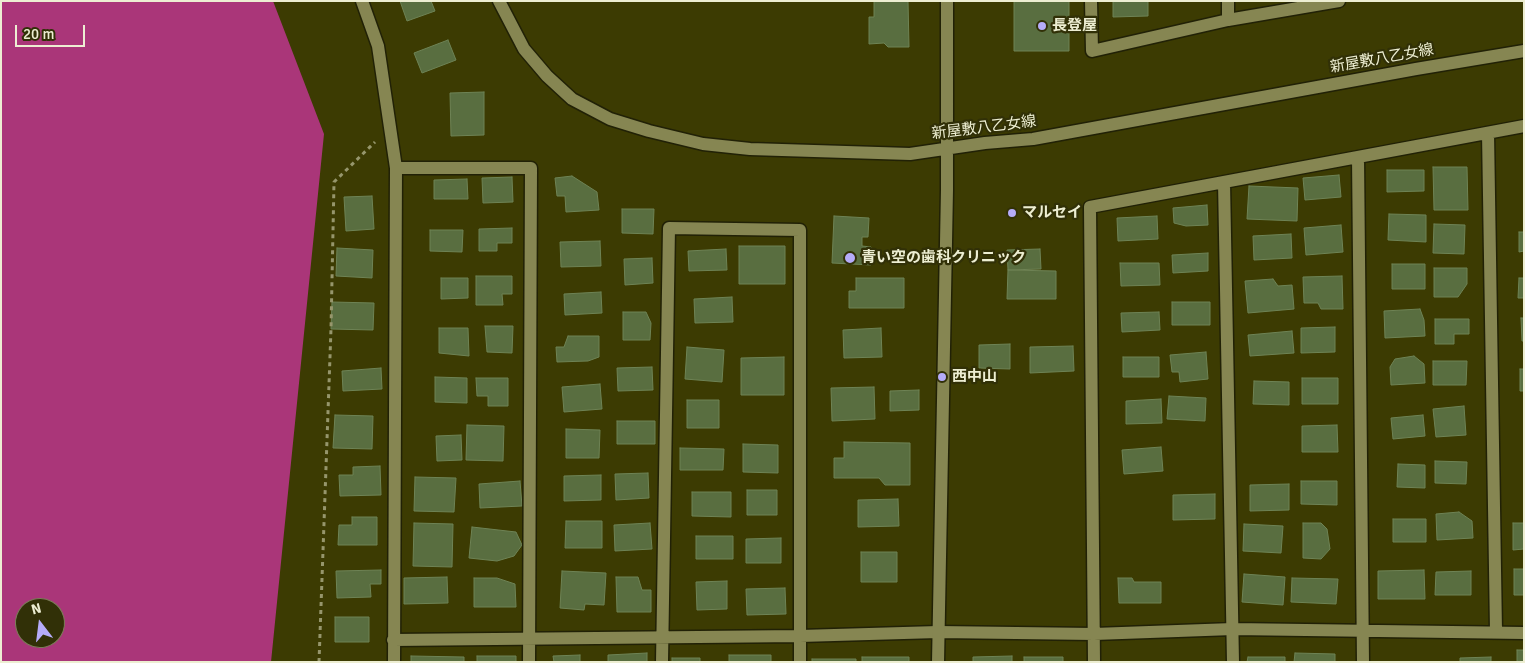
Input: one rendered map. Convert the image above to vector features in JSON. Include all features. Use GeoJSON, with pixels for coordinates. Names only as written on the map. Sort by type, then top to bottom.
{"type":"FeatureCollection","features":[{"type":"Feature","properties":{"kind":"street"},"geometry":{"type":"LineString","coordinates":[[362,1],[378,46],[396,168],[394,662]]}},
{"type":"Feature","properties":{"kind":"street","name":"新屋敷八乙女線"},"geometry":{"type":"LineString","coordinates":[[499,1],[524,49],[547,76],[572,99],[610,119],[649,131],[703,144],[750,149],[910,154],[1033,139],[1524,51]]}},
{"type":"Feature","properties":{"kind":"street"},"geometry":{"type":"LineString","coordinates":[[938,662],[947,148],[947,1]]}},
{"type":"Feature","properties":{"kind":"street"},"geometry":{"type":"LineString","coordinates":[[1091,1],[1092,51],[1228,20],[1339,1]]}},
{"type":"Feature","properties":{"kind":"street"},"geometry":{"type":"LineString","coordinates":[[1228,1],[1228,20]]}},
{"type":"Feature","properties":{"kind":"street"},"geometry":{"type":"LineString","coordinates":[[1094,662],[1090,207],[1524,126]]}},
{"type":"Feature","properties":{"kind":"street"},"geometry":{"type":"LineString","coordinates":[[1488,133],[1496,631]]}},
{"type":"Feature","properties":{"kind":"street"},"geometry":{"type":"LineString","coordinates":[[1358,157],[1363,662]]}},
{"type":"Feature","properties":{"kind":"street"},"geometry":{"type":"LineString","coordinates":[[396,168],[531,168],[529,662]]}},
{"type":"Feature","properties":{"kind":"street"},"geometry":{"type":"LineString","coordinates":[[1224,182],[1233,662]]}},
{"type":"Feature","properties":{"kind":"street"},"geometry":{"type":"LineString","coordinates":[[662,662],[669,228],[800,230],[800,662]]}},
{"type":"Feature","properties":{"kind":"street"},"geometry":{"type":"LineString","coordinates":[[393,640],[800,636],[938,632],[1094,634],[1233,629],[1496,631],[1524,633]]}},
{"type":"Feature","properties":{"kind":"path"},"geometry":{"type":"LineString","coordinates":[[319,662],[331,329],[334,182],[390,128]]}},
{"type":"Feature","properties":{"kind":"shaded area"},"geometry":{"type":"Polygon","coordinates":[[[1,1],[273,1],[324,134],[271,662],[1,662],[1,1]]]}},
{"type":"Feature","properties":{"kind":"building"},"geometry":{"type":"Polygon","coordinates":[[[400,1],[431,1],[435,11],[407,21],[400,1]]]}},
{"type":"Feature","properties":{"kind":"building"},"geometry":{"type":"Polygon","coordinates":[[[874,1],[908,1],[909,47],[888,47],[884,43],[869,44],[869,17],[874,17],[874,1]]]}},
{"type":"Feature","properties":{"kind":"building","name":"長登屋"},"geometry":{"type":"Polygon","coordinates":[[[1014,1],[1069,1],[1069,51],[1014,51],[1014,1]]]}},
{"type":"Feature","properties":{"kind":"building"},"geometry":{"type":"Polygon","coordinates":[[[1113,1],[1148,1],[1148,16],[1113,17],[1113,1]]]}},
{"type":"Feature","properties":{"kind":"building"},"geometry":{"type":"Polygon","coordinates":[[[448,40],[456,60],[422,73],[414,53],[448,40]]]}},
{"type":"Feature","properties":{"kind":"building"},"geometry":{"type":"Polygon","coordinates":[[[484,92],[484,135],[451,136],[450,93],[484,92]]]}},
{"type":"Feature","properties":{"kind":"building"},"geometry":{"type":"Polygon","coordinates":[[[1433,167],[1467,167],[1468,210],[1434,210],[1433,167]]]}},
{"type":"Feature","properties":{"kind":"building"},"geometry":{"type":"Polygon","coordinates":[[[1387,170],[1424,170],[1424,191],[1387,192],[1387,170]]]}},
{"type":"Feature","properties":{"kind":"building"},"geometry":{"type":"Polygon","coordinates":[[[1339,175],[1341,197],[1305,200],[1303,178],[1339,175]]]}},
{"type":"Feature","properties":{"kind":"building"},"geometry":{"type":"Polygon","coordinates":[[[572,176],[597,192],[599,210],[566,212],[565,196],[557,196],[555,178],[572,176]]]}},
{"type":"Feature","properties":{"kind":"building"},"geometry":{"type":"Polygon","coordinates":[[[512,177],[513,202],[483,203],[482,178],[512,177]]]}},
{"type":"Feature","properties":{"kind":"building"},"geometry":{"type":"Polygon","coordinates":[[[467,179],[468,199],[434,199],[434,180],[467,179]]]}},
{"type":"Feature","properties":{"kind":"building"},"geometry":{"type":"Polygon","coordinates":[[[1249,186],[1298,188],[1297,221],[1247,219],[1249,186]]]}},
{"type":"Feature","properties":{"kind":"building"},"geometry":{"type":"Polygon","coordinates":[[[372,196],[374,229],[346,231],[344,197],[372,196]]]}},
{"type":"Feature","properties":{"kind":"building"},"geometry":{"type":"Polygon","coordinates":[[[1207,205],[1208,225],[1186,226],[1174,223],[1173,208],[1207,205]]]}},
{"type":"Feature","properties":{"kind":"building"},"geometry":{"type":"Polygon","coordinates":[[[622,209],[654,209],[653,234],[622,233],[622,209]]]}},
{"type":"Feature","properties":{"kind":"building"},"geometry":{"type":"Polygon","coordinates":[[[1389,214],[1426,215],[1426,242],[1388,240],[1389,214]]]}},
{"type":"Feature","properties":{"kind":"building"},"geometry":{"type":"Polygon","coordinates":[[[834,216],[869,218],[868,237],[862,237],[862,246],[871,247],[871,265],[832,263],[834,216]]]}},
{"type":"Feature","properties":{"kind":"building"},"geometry":{"type":"Polygon","coordinates":[[[1157,216],[1158,239],[1118,241],[1117,218],[1157,216]]]}},
{"type":"Feature","properties":{"kind":"building"},"geometry":{"type":"Polygon","coordinates":[[[1434,224],[1465,225],[1464,254],[1433,253],[1434,224]]]}},
{"type":"Feature","properties":{"kind":"building"},"geometry":{"type":"Polygon","coordinates":[[[1341,225],[1343,252],[1306,255],[1304,228],[1341,225]]]}},
{"type":"Feature","properties":{"kind":"building"},"geometry":{"type":"Polygon","coordinates":[[[512,228],[512,243],[497,243],[497,251],[479,251],[479,229],[512,228]]]}},
{"type":"Feature","properties":{"kind":"building"},"geometry":{"type":"Polygon","coordinates":[[[430,230],[463,230],[462,252],[430,251],[430,230]]]}},
{"type":"Feature","properties":{"kind":"building"},"geometry":{"type":"Polygon","coordinates":[[[1519,232],[1524,232],[1524,251],[1519,252],[1519,232]]]}},
{"type":"Feature","properties":{"kind":"building"},"geometry":{"type":"Polygon","coordinates":[[[1291,234],[1292,258],[1254,260],[1253,236],[1291,234]]]}},
{"type":"Feature","properties":{"kind":"building"},"geometry":{"type":"Polygon","coordinates":[[[600,241],[601,266],[561,267],[560,242],[600,241]]]}},
{"type":"Feature","properties":{"kind":"building"},"geometry":{"type":"Polygon","coordinates":[[[739,246],[785,246],[785,284],[739,284],[739,246]]]}},
{"type":"Feature","properties":{"kind":"building"},"geometry":{"type":"Polygon","coordinates":[[[337,248],[373,250],[372,278],[336,276],[337,248]]]}},
{"type":"Feature","properties":{"kind":"building"},"geometry":{"type":"Polygon","coordinates":[[[726,249],[727,270],[689,271],[688,251],[726,249]]]}},
{"type":"Feature","properties":{"kind":"building"},"geometry":{"type":"Polygon","coordinates":[[[1040,249],[1041,269],[1008,270],[1007,250],[1040,249]]]}},
{"type":"Feature","properties":{"kind":"building"},"geometry":{"type":"Polygon","coordinates":[[[1208,253],[1208,271],[1173,273],[1172,255],[1208,253]]]}},
{"type":"Feature","properties":{"kind":"building"},"geometry":{"type":"Polygon","coordinates":[[[652,258],[653,283],[625,285],[624,259],[652,258]]]}},
{"type":"Feature","properties":{"kind":"building"},"geometry":{"type":"Polygon","coordinates":[[[1120,263],[1159,263],[1160,285],[1121,286],[1120,263]]]}},
{"type":"Feature","properties":{"kind":"building"},"geometry":{"type":"Polygon","coordinates":[[[1392,264],[1425,264],[1425,289],[1392,289],[1392,264]]]}},
{"type":"Feature","properties":{"kind":"building"},"geometry":{"type":"Polygon","coordinates":[[[1434,268],[1467,268],[1467,284],[1458,297],[1434,297],[1434,268]]]}},
{"type":"Feature","properties":{"kind":"building"},"geometry":{"type":"Polygon","coordinates":[[[1008,270],[1056,271],[1056,299],[1007,299],[1008,270]]]}},
{"type":"Feature","properties":{"kind":"building"},"geometry":{"type":"Polygon","coordinates":[[[476,276],[512,276],[512,294],[502,294],[503,305],[476,305],[476,276]]]}},
{"type":"Feature","properties":{"kind":"building"},"geometry":{"type":"Polygon","coordinates":[[[1342,276],[1343,309],[1321,309],[1318,303],[1304,303],[1303,277],[1342,276]]]}},
{"type":"Feature","properties":{"kind":"building"},"geometry":{"type":"Polygon","coordinates":[[[441,278],[468,278],[468,298],[441,299],[441,278]]]}},
{"type":"Feature","properties":{"kind":"building"},"geometry":{"type":"Polygon","coordinates":[[[856,278],[904,278],[904,308],[849,308],[849,291],[856,291],[856,278]]]}},
{"type":"Feature","properties":{"kind":"building"},"geometry":{"type":"Polygon","coordinates":[[[1519,278],[1524,278],[1524,298],[1518,298],[1519,278]]]}},
{"type":"Feature","properties":{"kind":"building"},"geometry":{"type":"Polygon","coordinates":[[[1273,279],[1278,286],[1292,285],[1294,309],[1248,313],[1245,281],[1273,279]]]}},
{"type":"Feature","properties":{"kind":"building"},"geometry":{"type":"Polygon","coordinates":[[[601,292],[602,313],[565,315],[564,294],[601,292]]]}},
{"type":"Feature","properties":{"kind":"building"},"geometry":{"type":"Polygon","coordinates":[[[732,297],[733,322],[695,323],[694,299],[732,297]]]}},
{"type":"Feature","properties":{"kind":"building"},"geometry":{"type":"Polygon","coordinates":[[[332,302],[374,303],[373,330],[331,329],[332,302]]]}},
{"type":"Feature","properties":{"kind":"building"},"geometry":{"type":"Polygon","coordinates":[[[1172,302],[1210,302],[1210,325],[1172,325],[1172,302]]]}},
{"type":"Feature","properties":{"kind":"building"},"geometry":{"type":"Polygon","coordinates":[[[1420,309],[1424,320],[1425,336],[1385,338],[1384,311],[1420,309]]]}},
{"type":"Feature","properties":{"kind":"building"},"geometry":{"type":"Polygon","coordinates":[[[623,312],[646,312],[651,323],[650,340],[623,340],[623,312]]]}},
{"type":"Feature","properties":{"kind":"building"},"geometry":{"type":"Polygon","coordinates":[[[1159,312],[1160,330],[1122,332],[1121,313],[1159,312]]]}},
{"type":"Feature","properties":{"kind":"building"},"geometry":{"type":"Polygon","coordinates":[[[1521,318],[1524,318],[1524,341],[1522,341],[1521,318]]]}},
{"type":"Feature","properties":{"kind":"building"},"geometry":{"type":"Polygon","coordinates":[[[1435,319],[1469,319],[1469,334],[1454,334],[1454,344],[1435,344],[1435,319]]]}},
{"type":"Feature","properties":{"kind":"building"},"geometry":{"type":"Polygon","coordinates":[[[485,326],[513,326],[512,353],[487,352],[485,326]]]}},
{"type":"Feature","properties":{"kind":"building"},"geometry":{"type":"Polygon","coordinates":[[[1335,327],[1335,352],[1301,353],[1301,328],[1335,327]]]}},
{"type":"Feature","properties":{"kind":"building"},"geometry":{"type":"Polygon","coordinates":[[[439,328],[468,328],[469,356],[439,353],[439,328]]]}},
{"type":"Feature","properties":{"kind":"building"},"geometry":{"type":"Polygon","coordinates":[[[881,328],[882,357],[844,358],[843,330],[881,328]]]}},
{"type":"Feature","properties":{"kind":"building"},"geometry":{"type":"Polygon","coordinates":[[[1292,331],[1294,353],[1250,356],[1248,335],[1292,331]]]}},
{"type":"Feature","properties":{"kind":"building"},"geometry":{"type":"Polygon","coordinates":[[[568,336],[599,336],[599,357],[588,361],[557,362],[556,347],[564,347],[568,336]]]}},
{"type":"Feature","properties":{"kind":"building"},"geometry":{"type":"Polygon","coordinates":[[[1010,344],[1010,369],[979,368],[979,345],[1010,344]]]}},
{"type":"Feature","properties":{"kind":"building"},"geometry":{"type":"Polygon","coordinates":[[[1073,346],[1074,371],[1030,373],[1030,347],[1073,346]]]}},
{"type":"Feature","properties":{"kind":"building"},"geometry":{"type":"Polygon","coordinates":[[[687,347],[724,350],[722,382],[685,379],[687,347]]]}},
{"type":"Feature","properties":{"kind":"building"},"geometry":{"type":"Polygon","coordinates":[[[1206,352],[1208,379],[1180,382],[1179,372],[1172,372],[1170,355],[1206,352]]]}},
{"type":"Feature","properties":{"kind":"building"},"geometry":{"type":"Polygon","coordinates":[[[1414,356],[1424,364],[1425,383],[1391,385],[1390,367],[1395,359],[1414,356]]]}},
{"type":"Feature","properties":{"kind":"building"},"geometry":{"type":"Polygon","coordinates":[[[784,357],[784,395],[741,395],[741,358],[784,357]]]}},
{"type":"Feature","properties":{"kind":"building"},"geometry":{"type":"Polygon","coordinates":[[[1123,357],[1159,357],[1159,377],[1123,377],[1123,357]]]}},
{"type":"Feature","properties":{"kind":"building"},"geometry":{"type":"Polygon","coordinates":[[[1433,361],[1467,361],[1466,385],[1433,385],[1433,361]]]}},
{"type":"Feature","properties":{"kind":"building"},"geometry":{"type":"Polygon","coordinates":[[[652,367],[653,390],[618,391],[617,368],[652,367]]]}},
{"type":"Feature","properties":{"kind":"building"},"geometry":{"type":"Polygon","coordinates":[[[381,368],[382,389],[343,391],[342,371],[381,368]]]}},
{"type":"Feature","properties":{"kind":"building"},"geometry":{"type":"Polygon","coordinates":[[[1520,369],[1524,369],[1524,391],[1520,391],[1520,369]]]}},
{"type":"Feature","properties":{"kind":"building"},"geometry":{"type":"Polygon","coordinates":[[[435,377],[467,378],[467,403],[435,402],[435,377]]]}},
{"type":"Feature","properties":{"kind":"building"},"geometry":{"type":"Polygon","coordinates":[[[476,378],[508,378],[508,406],[488,406],[488,396],[477,396],[476,378]]]}},
{"type":"Feature","properties":{"kind":"building"},"geometry":{"type":"Polygon","coordinates":[[[1302,378],[1338,378],[1338,404],[1302,404],[1302,378]]]}},
{"type":"Feature","properties":{"kind":"building"},"geometry":{"type":"Polygon","coordinates":[[[1254,381],[1289,382],[1289,405],[1253,404],[1254,381]]]}},
{"type":"Feature","properties":{"kind":"building"},"geometry":{"type":"Polygon","coordinates":[[[600,384],[602,409],[564,412],[562,387],[600,384]]]}},
{"type":"Feature","properties":{"kind":"building"},"geometry":{"type":"Polygon","coordinates":[[[874,387],[875,419],[832,421],[831,388],[874,387]]]}},
{"type":"Feature","properties":{"kind":"building"},"geometry":{"type":"Polygon","coordinates":[[[919,390],[919,410],[890,411],[890,391],[919,390]]]}},
{"type":"Feature","properties":{"kind":"building"},"geometry":{"type":"Polygon","coordinates":[[[1169,396],[1206,398],[1205,421],[1167,419],[1169,396]]]}},
{"type":"Feature","properties":{"kind":"building"},"geometry":{"type":"Polygon","coordinates":[[[1161,399],[1162,423],[1126,424],[1126,401],[1161,399]]]}},
{"type":"Feature","properties":{"kind":"building"},"geometry":{"type":"Polygon","coordinates":[[[687,400],[719,400],[719,428],[687,428],[687,400]]]}},
{"type":"Feature","properties":{"kind":"building"},"geometry":{"type":"Polygon","coordinates":[[[1464,406],[1466,435],[1436,437],[1433,409],[1464,406]]]}},
{"type":"Feature","properties":{"kind":"building"},"geometry":{"type":"Polygon","coordinates":[[[335,415],[373,416],[372,449],[333,448],[335,415]]]}},
{"type":"Feature","properties":{"kind":"building"},"geometry":{"type":"Polygon","coordinates":[[[1423,415],[1425,436],[1393,439],[1391,418],[1423,415]]]}},
{"type":"Feature","properties":{"kind":"building"},"geometry":{"type":"Polygon","coordinates":[[[617,421],[655,421],[655,444],[617,444],[617,421]]]}},
{"type":"Feature","properties":{"kind":"building"},"geometry":{"type":"Polygon","coordinates":[[[467,425],[504,426],[503,461],[466,460],[467,425]]]}},
{"type":"Feature","properties":{"kind":"building"},"geometry":{"type":"Polygon","coordinates":[[[1337,425],[1338,452],[1302,452],[1302,426],[1337,425]]]}},
{"type":"Feature","properties":{"kind":"building"},"geometry":{"type":"Polygon","coordinates":[[[566,429],[600,430],[599,458],[566,458],[566,429]]]}},
{"type":"Feature","properties":{"kind":"building"},"geometry":{"type":"Polygon","coordinates":[[[461,435],[462,460],[437,461],[436,436],[461,435]]]}},
{"type":"Feature","properties":{"kind":"building"},"geometry":{"type":"Polygon","coordinates":[[[844,442],[910,443],[910,485],[885,485],[879,478],[834,478],[834,458],[844,458],[844,442]]]}},
{"type":"Feature","properties":{"kind":"building"},"geometry":{"type":"Polygon","coordinates":[[[743,444],[778,445],[778,473],[743,472],[743,444]]]}},
{"type":"Feature","properties":{"kind":"building"},"geometry":{"type":"Polygon","coordinates":[[[1161,447],[1163,471],[1124,474],[1122,450],[1161,447]]]}},
{"type":"Feature","properties":{"kind":"building"},"geometry":{"type":"Polygon","coordinates":[[[680,448],[724,449],[723,470],[680,470],[680,448]]]}},
{"type":"Feature","properties":{"kind":"building"},"geometry":{"type":"Polygon","coordinates":[[[1435,461],[1467,462],[1466,484],[1435,483],[1435,461]]]}},
{"type":"Feature","properties":{"kind":"building"},"geometry":{"type":"Polygon","coordinates":[[[1398,464],[1425,465],[1425,488],[1397,487],[1398,464]]]}},
{"type":"Feature","properties":{"kind":"building"},"geometry":{"type":"Polygon","coordinates":[[[380,466],[381,495],[340,496],[339,475],[353,475],[353,467],[380,466]]]}},
{"type":"Feature","properties":{"kind":"building"},"geometry":{"type":"Polygon","coordinates":[[[648,473],[649,498],[616,500],[615,474],[648,473]]]}},
{"type":"Feature","properties":{"kind":"building"},"geometry":{"type":"Polygon","coordinates":[[[601,475],[601,500],[564,501],[564,476],[601,475]]]}},
{"type":"Feature","properties":{"kind":"building"},"geometry":{"type":"Polygon","coordinates":[[[415,477],[456,478],[454,512],[414,511],[415,477]]]}},
{"type":"Feature","properties":{"kind":"building"},"geometry":{"type":"Polygon","coordinates":[[[520,481],[522,506],[480,508],[479,484],[520,481]]]}},
{"type":"Feature","properties":{"kind":"building"},"geometry":{"type":"Polygon","coordinates":[[[1301,481],[1337,481],[1337,505],[1301,504],[1301,481]]]}},
{"type":"Feature","properties":{"kind":"building"},"geometry":{"type":"Polygon","coordinates":[[[1289,484],[1289,510],[1250,511],[1250,485],[1289,484]]]}},
{"type":"Feature","properties":{"kind":"building"},"geometry":{"type":"Polygon","coordinates":[[[747,490],[777,490],[777,515],[747,515],[747,490]]]}},
{"type":"Feature","properties":{"kind":"building"},"geometry":{"type":"Polygon","coordinates":[[[692,492],[731,492],[731,517],[692,516],[692,492]]]}},
{"type":"Feature","properties":{"kind":"building"},"geometry":{"type":"Polygon","coordinates":[[[1215,494],[1215,519],[1173,520],[1173,495],[1215,494]]]}},
{"type":"Feature","properties":{"kind":"building"},"geometry":{"type":"Polygon","coordinates":[[[898,499],[899,526],[858,527],[858,500],[898,499]]]}},
{"type":"Feature","properties":{"kind":"building"},"geometry":{"type":"Polygon","coordinates":[[[1459,512],[1472,521],[1473,538],[1437,540],[1436,514],[1459,512]]]}},
{"type":"Feature","properties":{"kind":"building"},"geometry":{"type":"Polygon","coordinates":[[[352,517],[377,517],[377,545],[338,545],[339,525],[352,525],[352,517]]]}},
{"type":"Feature","properties":{"kind":"building"},"geometry":{"type":"Polygon","coordinates":[[[1393,519],[1426,519],[1426,542],[1393,542],[1393,519]]]}},
{"type":"Feature","properties":{"kind":"building"},"geometry":{"type":"Polygon","coordinates":[[[566,521],[602,521],[602,548],[565,548],[566,521]]]}},
{"type":"Feature","properties":{"kind":"building"},"geometry":{"type":"Polygon","coordinates":[[[414,523],[453,524],[452,567],[413,566],[414,523]]]}},
{"type":"Feature","properties":{"kind":"building"},"geometry":{"type":"Polygon","coordinates":[[[650,523],[652,549],[615,551],[614,525],[650,523]]]}},
{"type":"Feature","properties":{"kind":"building"},"geometry":{"type":"Polygon","coordinates":[[[1303,523],[1321,523],[1327,529],[1330,549],[1321,559],[1303,558],[1303,523]]]}},
{"type":"Feature","properties":{"kind":"building"},"geometry":{"type":"Polygon","coordinates":[[[1513,523],[1524,523],[1524,549],[1513,550],[1513,523]]]}},
{"type":"Feature","properties":{"kind":"building"},"geometry":{"type":"Polygon","coordinates":[[[1244,524],[1283,526],[1281,553],[1243,551],[1244,524]]]}},
{"type":"Feature","properties":{"kind":"building"},"geometry":{"type":"Polygon","coordinates":[[[472,527],[516,532],[522,545],[514,556],[497,561],[469,558],[472,527]]]}},
{"type":"Feature","properties":{"kind":"building"},"geometry":{"type":"Polygon","coordinates":[[[696,536],[733,536],[733,559],[696,559],[696,536]]]}},
{"type":"Feature","properties":{"kind":"building"},"geometry":{"type":"Polygon","coordinates":[[[781,538],[781,563],[746,563],[746,539],[781,538]]]}},
{"type":"Feature","properties":{"kind":"building"},"geometry":{"type":"Polygon","coordinates":[[[861,552],[897,552],[897,582],[861,582],[861,552]]]}},
{"type":"Feature","properties":{"kind":"building"},"geometry":{"type":"Polygon","coordinates":[[[1514,569],[1524,569],[1524,595],[1514,595],[1514,569]]]}},
{"type":"Feature","properties":{"kind":"building"},"geometry":{"type":"Polygon","coordinates":[[[381,570],[381,584],[370,584],[371,597],[337,598],[336,571],[381,570]]]}},
{"type":"Feature","properties":{"kind":"building"},"geometry":{"type":"Polygon","coordinates":[[[1424,570],[1425,599],[1378,599],[1378,571],[1424,570]]]}},
{"type":"Feature","properties":{"kind":"building"},"geometry":{"type":"Polygon","coordinates":[[[562,571],[606,573],[604,605],[585,604],[584,610],[560,608],[562,571]]]}},
{"type":"Feature","properties":{"kind":"building"},"geometry":{"type":"Polygon","coordinates":[[[1471,571],[1471,595],[1435,595],[1436,572],[1471,571]]]}},
{"type":"Feature","properties":{"kind":"building"},"geometry":{"type":"Polygon","coordinates":[[[1244,574],[1285,577],[1283,605],[1242,602],[1244,574]]]}},
{"type":"Feature","properties":{"kind":"building"},"geometry":{"type":"Polygon","coordinates":[[[447,577],[448,603],[404,604],[404,578],[447,577]]]}},
{"type":"Feature","properties":{"kind":"building"},"geometry":{"type":"Polygon","coordinates":[[[616,577],[638,577],[642,590],[651,590],[651,612],[617,612],[616,577]]]}},
{"type":"Feature","properties":{"kind":"building"},"geometry":{"type":"Polygon","coordinates":[[[474,578],[497,578],[515,584],[516,607],[474,607],[474,578]]]}},
{"type":"Feature","properties":{"kind":"building"},"geometry":{"type":"Polygon","coordinates":[[[1118,578],[1132,578],[1134,582],[1161,582],[1161,603],[1119,603],[1118,578]]]}},
{"type":"Feature","properties":{"kind":"building"},"geometry":{"type":"Polygon","coordinates":[[[1292,578],[1338,579],[1336,604],[1291,602],[1292,578]]]}},
{"type":"Feature","properties":{"kind":"building"},"geometry":{"type":"Polygon","coordinates":[[[727,581],[727,609],[697,610],[696,582],[727,581]]]}},
{"type":"Feature","properties":{"kind":"building"},"geometry":{"type":"Polygon","coordinates":[[[785,588],[786,614],[747,615],[746,589],[785,588]]]}},
{"type":"Feature","properties":{"kind":"building"},"geometry":{"type":"Polygon","coordinates":[[[335,617],[369,617],[369,642],[335,642],[335,617]]]}},
{"type":"Feature","properties":{"kind":"building"},"geometry":{"type":"Polygon","coordinates":[[[1517,650],[1524,650],[1524,662],[1517,662],[1517,650]]]}},
{"type":"Feature","properties":{"kind":"building"},"geometry":{"type":"Polygon","coordinates":[[[647,653],[647,662],[608,662],[608,655],[647,653]]]}},
{"type":"Feature","properties":{"kind":"building"},"geometry":{"type":"Polygon","coordinates":[[[1295,653],[1335,654],[1335,662],[1294,662],[1295,653]]]}},
{"type":"Feature","properties":{"kind":"building"},"geometry":{"type":"Polygon","coordinates":[[[580,655],[580,662],[554,662],[553,656],[580,655]]]}},
{"type":"Feature","properties":{"kind":"building"},"geometry":{"type":"Polygon","coordinates":[[[729,655],[771,655],[771,662],[729,662],[729,655]]]}},
{"type":"Feature","properties":{"kind":"building"},"geometry":{"type":"Polygon","coordinates":[[[411,656],[464,657],[464,662],[411,662],[411,656]]]}},
{"type":"Feature","properties":{"kind":"building"},"geometry":{"type":"Polygon","coordinates":[[[477,656],[516,656],[516,662],[477,662],[477,656]]]}},
{"type":"Feature","properties":{"kind":"building"},"geometry":{"type":"Polygon","coordinates":[[[1012,656],[1012,662],[973,662],[973,657],[1012,656]]]}},
{"type":"Feature","properties":{"kind":"building"},"geometry":{"type":"Polygon","coordinates":[[[862,657],[909,657],[909,662],[862,662],[862,657]]]}},
{"type":"Feature","properties":{"kind":"building"},"geometry":{"type":"Polygon","coordinates":[[[1024,657],[1063,657],[1063,662],[1024,662],[1024,657]]]}},
{"type":"Feature","properties":{"kind":"building"},"geometry":{"type":"Polygon","coordinates":[[[1248,657],[1285,657],[1285,662],[1247,662],[1248,657]]]}},
{"type":"Feature","properties":{"kind":"building"},"geometry":{"type":"Polygon","coordinates":[[[1491,657],[1491,662],[1460,662],[1460,658],[1491,657]]]}},
{"type":"Feature","properties":{"kind":"building"},"geometry":{"type":"Polygon","coordinates":[[[672,658],[700,658],[700,662],[672,662],[672,658]]]}},
{"type":"Feature","properties":{"kind":"building"},"geometry":{"type":"Polygon","coordinates":[[[812,659],[856,659],[856,662],[812,662],[812,659]]]}},
{"type":"Feature","properties":{"kind":"place","name":"長登屋"},"geometry":{"type":"Point","coordinates":[1042,26]}},
{"type":"Feature","properties":{"kind":"place","name":"マルセイ"},"geometry":{"type":"Point","coordinates":[1012,213]}},
{"type":"Feature","properties":{"kind":"place","name":"青い空の歯科クリニック"},"geometry":{"type":"Point","coordinates":[850,258]}},
{"type":"Feature","properties":{"kind":"place","name":"西中山"},"geometry":{"type":"Point","coordinates":[942,377]}}]}
